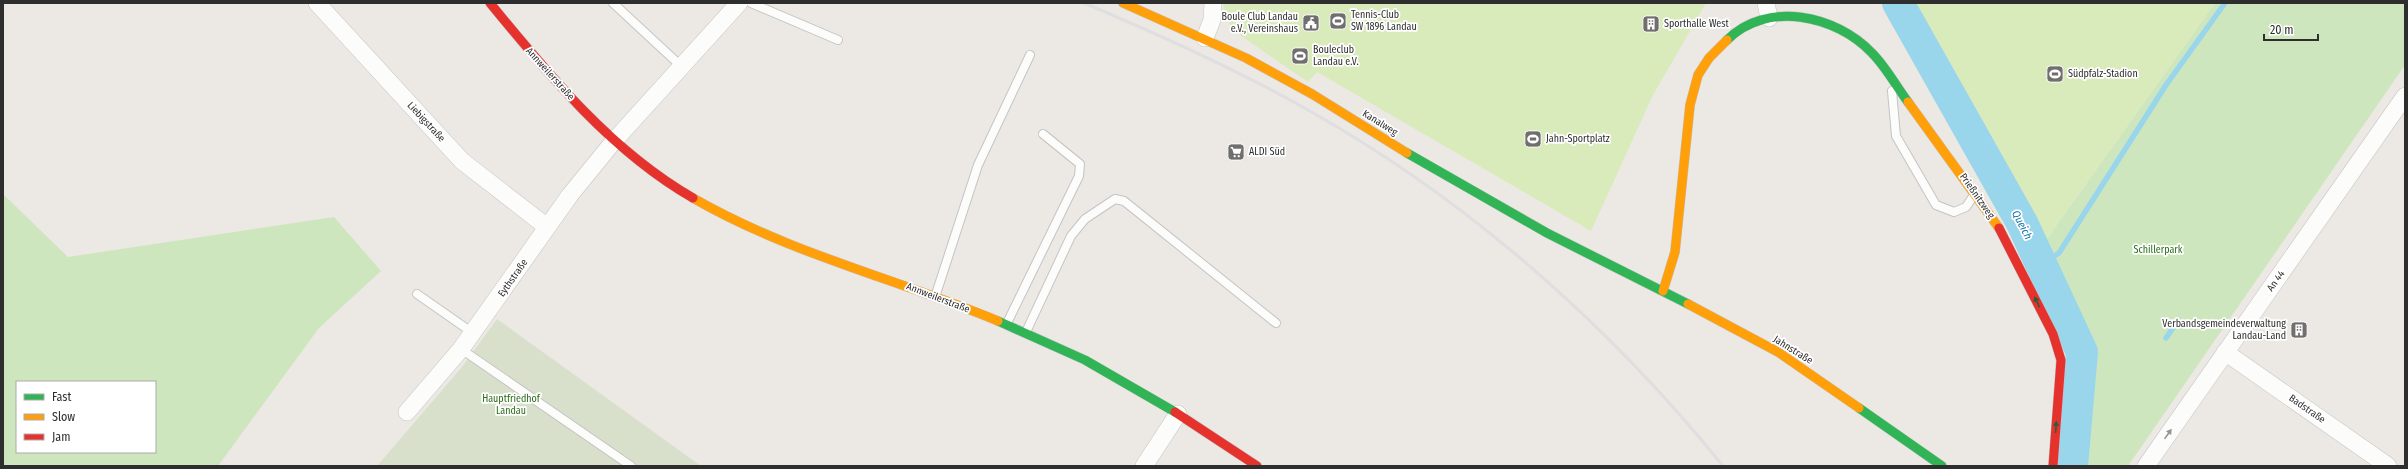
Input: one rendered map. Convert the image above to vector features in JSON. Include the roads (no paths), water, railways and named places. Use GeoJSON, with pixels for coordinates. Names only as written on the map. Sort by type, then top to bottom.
{"type":"FeatureCollection","features":[{"type":"Feature","properties":{"kind":"street","name":"Liebigstraße"},"geometry":{"type":"LineString","coordinates":[[317,3],[462,161],[548,227]]}},
{"type":"Feature","properties":{"kind":"street","name":"Annweilerstraße"},"geometry":{"type":"LineString","coordinates":[[490,3],[526,48],[614,141],[656,174],[690,197],[748,227],[791,246],[936,296],[1026,332],[1109,371],[1257,466]]}},
{"type":"Feature","properties":{"kind":"street"},"geometry":{"type":"LineString","coordinates":[[614,141],[739,3]]}},
{"type":"Feature","properties":{"kind":"street","name":"Kanalweg"},"geometry":{"type":"LineString","coordinates":[[1123,3],[1206,38],[1312,94],[1477,194],[1621,271]]}},
{"type":"Feature","properties":{"kind":"street"},"geometry":{"type":"LineString","coordinates":[[1206,38],[1212,20],[1213,3]]}},
{"type":"Feature","properties":{"kind":"street","name":"Prießnitzweg"},"geometry":{"type":"LineString","coordinates":[[1663,291],[1675,252],[1690,105],[1698,75],[1709,58],[1732,35],[1768,10],[1787,16],[1805,17],[1843,28],[1872,53],[1975,193],[2012,250],[2058,347],[2061,360],[2053,466]]}},
{"type":"Feature","properties":{"kind":"street","name":"An 44"},"geometry":{"type":"LineString","coordinates":[[2146,466],[2405,96]]}},
{"type":"Feature","properties":{"kind":"street","name":"Eythstraße"},"geometry":{"type":"LineString","coordinates":[[407,412],[461,349],[548,227],[614,141]]}},
{"type":"Feature","properties":{"kind":"street","name":"Jahnstraße"},"geometry":{"type":"LineString","coordinates":[[1621,271],[1663,291],[1778,352],[1942,466]]}},
{"type":"Feature","properties":{"kind":"street","name":"Badstraße"},"geometry":{"type":"LineString","coordinates":[[2225,352],[2388,466]]}},
{"type":"Feature","properties":{"kind":"street"},"geometry":{"type":"LineString","coordinates":[[1144,466],[1178,414]]}},
{"type":"Feature","properties":{"kind":"lane"},"geometry":{"type":"LineString","coordinates":[[613,3],[682,67]]}},
{"type":"Feature","properties":{"kind":"lane"},"geometry":{"type":"LineString","coordinates":[[751,3],[838,40]]}},
{"type":"Feature","properties":{"kind":"lane"},"geometry":{"type":"LineString","coordinates":[[936,296],[978,165],[1030,55]]}},
{"type":"Feature","properties":{"kind":"lane"},"geometry":{"type":"LineString","coordinates":[[1892,80],[1896,136],[1936,205],[1954,212],[1966,207],[1975,193]]}},
{"type":"Feature","properties":{"kind":"lane"},"geometry":{"type":"LineString","coordinates":[[1007,324],[1079,176],[1080,164],[1043,134]]}},
{"type":"Feature","properties":{"kind":"lane"},"geometry":{"type":"LineString","coordinates":[[1026,332],[1071,236],[1085,219],[1116,199],[1124,201],[1276,323]]}},
{"type":"Feature","properties":{"kind":"lane"},"geometry":{"type":"LineString","coordinates":[[417,294],[473,333]]}},
{"type":"Feature","properties":{"kind":"lane"},"geometry":{"type":"LineString","coordinates":[[461,349],[631,466]]}},
{"type":"Feature","properties":{"kind":"waterway","name":"Queich"},"geometry":{"type":"LineString","coordinates":[[1898,3],[2022,223],[2082,352],[2072,466]]}},
{"type":"Feature","properties":{"kind":"waterway"},"geometry":{"type":"LineString","coordinates":[[2040,265],[2059,253],[2166,85],[2225,3]]}},
{"type":"Feature","properties":{"kind":"waterway"},"geometry":{"type":"LineString","coordinates":[[2166,338],[2175,325]]}},
{"type":"Feature","properties":{"kind":"railway"},"geometry":{"type":"LineString","coordinates":[[1084,3],[1141,27],[1253,80],[1367,145],[1424,184],[1479,225],[1532,268],[1583,315],[1632,363],[1679,414],[1723,466]]}},
{"type":"Feature","properties":{"kind":"place","name":"Tennis-Club SW 1896 Landau"},"geometry":{"type":"Point","coordinates":[1338,21]}},
{"type":"Feature","properties":{"kind":"place","name":"Boule Club Landau e.V., Vereinshaus"},"geometry":{"type":"Point","coordinates":[1311,23]}},
{"type":"Feature","properties":{"kind":"place","name":"Sporthalle West"},"geometry":{"type":"Point","coordinates":[1651,24]}},
{"type":"Feature","properties":{"kind":"place","name":"Bouleclub Landau e.V."},"geometry":{"type":"Point","coordinates":[1300,56]}},
{"type":"Feature","properties":{"kind":"place","name":"Südpfalz-Stadion"},"geometry":{"type":"Point","coordinates":[2055,74]}},
{"type":"Feature","properties":{"kind":"place","name":"Jahn-Sportplatz"},"geometry":{"type":"Point","coordinates":[1533,139]}},
{"type":"Feature","properties":{"kind":"place","name":"ALDI Süd"},"geometry":{"type":"Point","coordinates":[1236,152]}},
{"type":"Feature","properties":{"kind":"place","name":"Verbandsgemeindeverwaltung Landau-Land"},"geometry":{"type":"Point","coordinates":[2299,330]}},
{"type":"Feature","properties":{"kind":"park label","name":"Schillerpark"},"geometry":{"type":"Point","coordinates":[2158,250]}},
{"type":"Feature","properties":{"kind":"park label","name":"Hauptfriedhof Landau"},"geometry":{"type":"Point","coordinates":[511,404]}}]}
